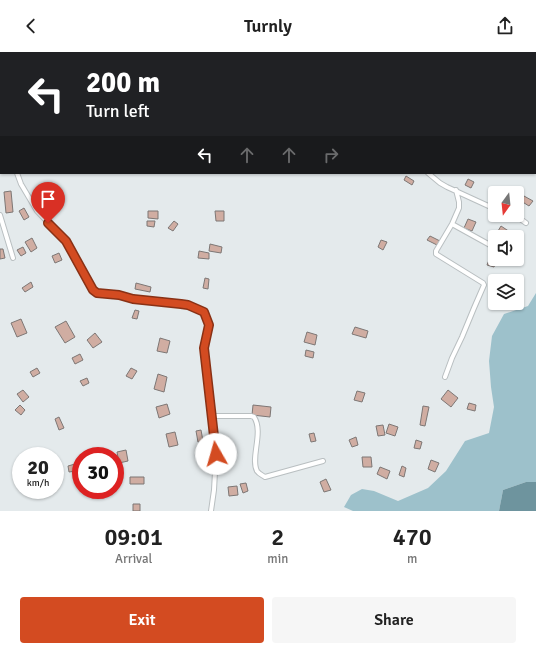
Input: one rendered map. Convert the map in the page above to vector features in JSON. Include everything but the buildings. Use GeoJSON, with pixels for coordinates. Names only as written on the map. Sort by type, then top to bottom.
{"type":"FeatureCollection","features":[{"type":"Feature","properties":{"kind":"street"},"geometry":{"type":"LineString","coordinates":[[17,174],[20,184],[37,211],[66,241],[93,290],[97,293],[119,295],[133,299],[188,305],[204,312],[209,325],[204,348],[216,454],[211,511]]}},
{"type":"Feature","properties":{"kind":"street"},"geometry":{"type":"LineString","coordinates":[[429,174],[440,183],[488,205]]}},
{"type":"Feature","properties":{"kind":"street"},"geometry":{"type":"LineString","coordinates":[[445,376],[484,285],[436,254],[436,251],[452,224],[460,205],[456,190]]}},
{"type":"Feature","properties":{"kind":"street"},"geometry":{"type":"LineString","coordinates":[[0,215],[13,258]]}},
{"type":"Feature","properties":{"kind":"street"},"geometry":{"type":"LineString","coordinates":[[452,224],[488,244]]}},
{"type":"Feature","properties":{"kind":"street"},"geometry":{"type":"LineString","coordinates":[[211,416],[251,416],[256,419],[258,425],[257,470],[265,477],[323,461]]}},
{"type":"Feature","properties":{"kind":"shaded area"},"geometry":{"type":"Polygon","coordinates":[[[536,293],[536,482],[526,482],[503,490],[499,511],[353,511],[344,507],[351,495],[362,489],[374,491],[398,501],[428,488],[446,471],[465,441],[489,433],[494,407],[489,361],[492,336],[504,314],[516,310],[524,310],[524,307],[528,306],[536,293]]]}},
{"type":"Feature","properties":{"kind":"shaded area"},"geometry":{"type":"Polygon","coordinates":[[[526,482],[536,482],[536,511],[499,511],[503,490],[526,482]]]}},
{"type":"Feature","properties":{"kind":"route"},"geometry":{"type":"LineString","coordinates":[[48,223],[66,241],[91,288],[97,293],[119,295],[133,299],[188,305],[204,312],[209,323],[204,348],[216,454]]}}]}
